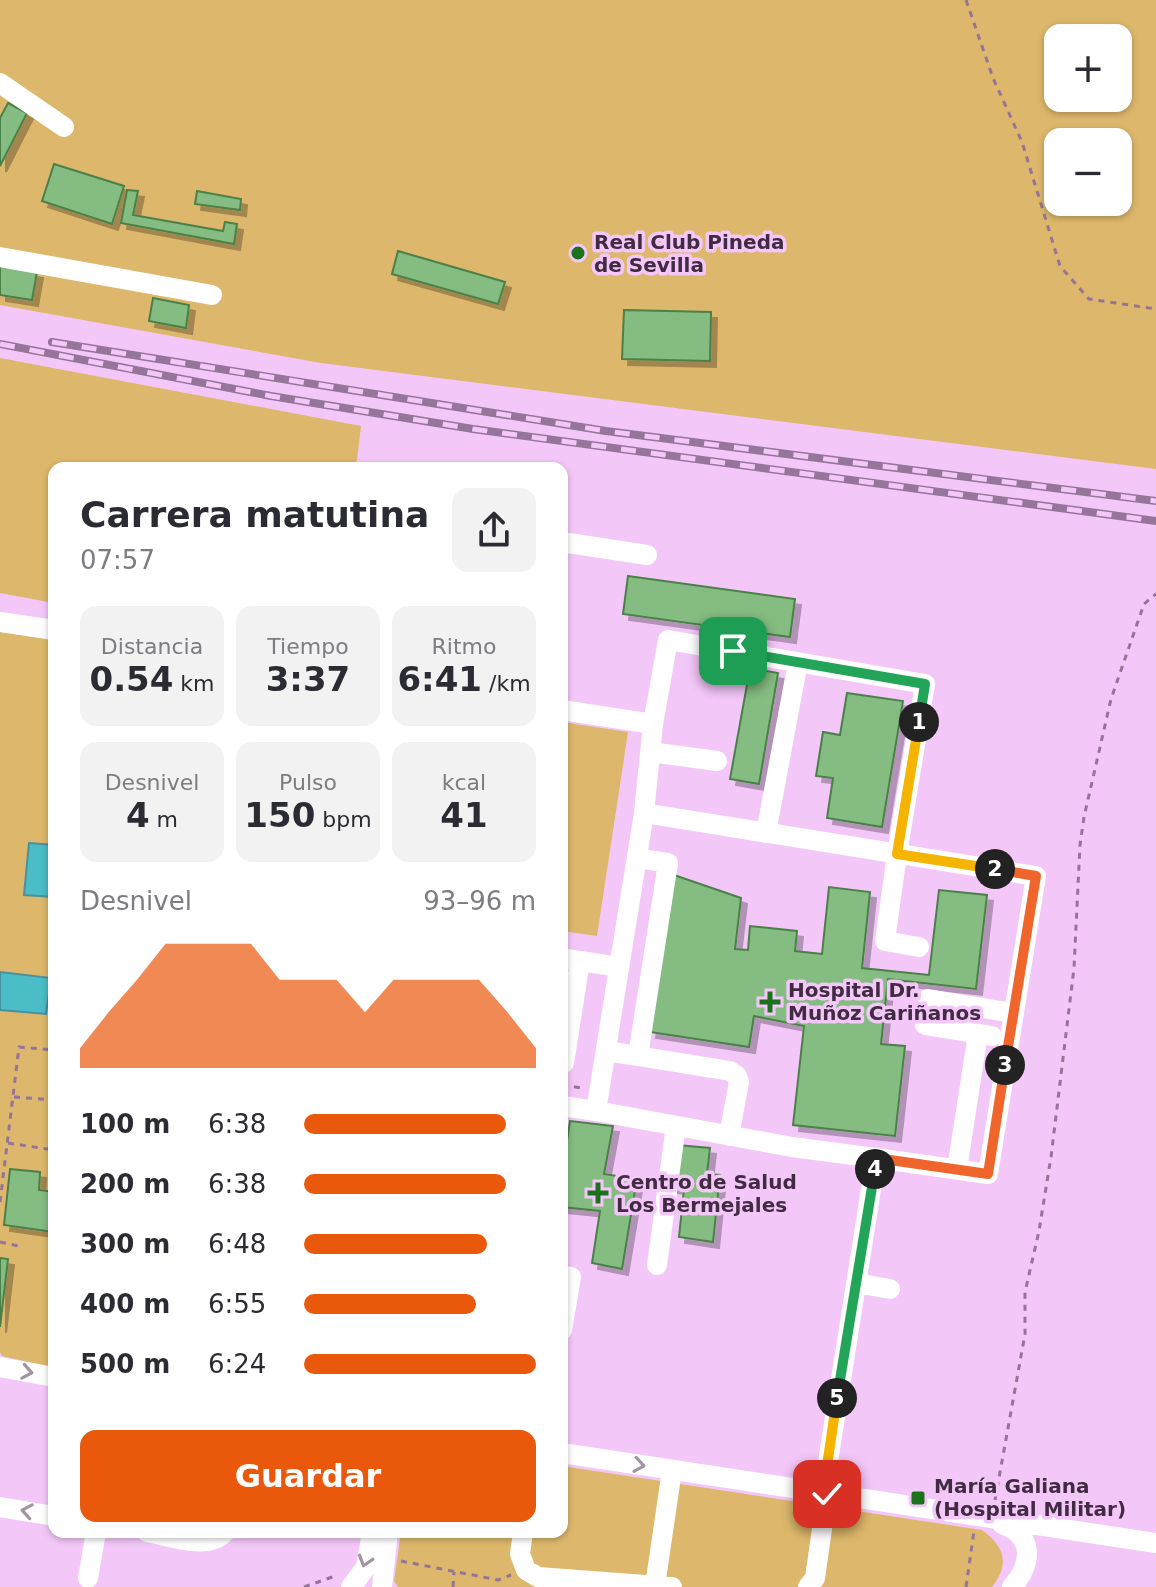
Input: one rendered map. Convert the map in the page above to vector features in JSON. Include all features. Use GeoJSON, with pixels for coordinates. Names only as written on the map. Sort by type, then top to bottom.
{"type":"FeatureCollection","features":[{"type":"Feature","properties":{"kind":"street"},"geometry":{"type":"LineString","coordinates":[[0,83],[64,127]]}},
{"type":"Feature","properties":{"kind":"street"},"geometry":{"type":"LineString","coordinates":[[0,257],[212,295]]}},
{"type":"Feature","properties":{"kind":"street"},"geometry":{"type":"LineString","coordinates":[[568,543],[647,555]]}},
{"type":"Feature","properties":{"kind":"street"},"geometry":{"type":"LineString","coordinates":[[0,622],[48,629]]}},
{"type":"Feature","properties":{"kind":"street"},"geometry":{"type":"LineString","coordinates":[[596,1111],[644,813],[653,724],[668,640],[925,684],[885,941],[919,947]]}},
{"type":"Feature","properties":{"kind":"street"},"geometry":{"type":"LineString","coordinates":[[766,833],[798,662]]}},
{"type":"Feature","properties":{"kind":"street"},"geometry":{"type":"LineString","coordinates":[[568,711],[653,724]]}},
{"type":"Feature","properties":{"kind":"street"},"geometry":{"type":"LineString","coordinates":[[650,752],[717,761]]}},
{"type":"Feature","properties":{"kind":"street"},"geometry":{"type":"LineString","coordinates":[[568,1107],[729,1136],[988,1174],[1036,876],[644,813]]}},
{"type":"Feature","properties":{"kind":"street"},"geometry":{"type":"LineString","coordinates":[[637,858],[668,863],[638,1056]]}},
{"type":"Feature","properties":{"kind":"street"},"geometry":{"type":"LineString","coordinates":[[568,1004],[571,960],[619,967]]}},
{"type":"Feature","properties":{"kind":"street"},"geometry":{"type":"LineString","coordinates":[[928,999],[1013,1013]]}},
{"type":"Feature","properties":{"kind":"street"},"geometry":{"type":"LineString","coordinates":[[925,1025],[1009,1038]]}},
{"type":"Feature","properties":{"kind":"street"},"geometry":{"type":"LineString","coordinates":[[957,1169],[978,1034]]}},
{"type":"Feature","properties":{"kind":"street"},"geometry":{"type":"LineString","coordinates":[[606,1051],[730,1071],[739,1082],[729,1136]]}},
{"type":"Feature","properties":{"kind":"street"},"geometry":{"type":"LineString","coordinates":[[657,1265],[676,1126]]}},
{"type":"Feature","properties":{"kind":"street"},"geometry":{"type":"LineString","coordinates":[[808,1587],[815,1578],[876,1158]]}},
{"type":"Feature","properties":{"kind":"street"},"geometry":{"type":"LineString","coordinates":[[856,1283],[890,1289]]}},
{"type":"Feature","properties":{"kind":"street"},"geometry":{"type":"LineString","coordinates":[[0,1367],[48,1376]]}},
{"type":"Feature","properties":{"kind":"street"},"geometry":{"type":"LineString","coordinates":[[568,1454],[1156,1543]]}},
{"type":"Feature","properties":{"kind":"street"},"geometry":{"type":"LineString","coordinates":[[522,1538],[520,1554],[526,1570],[538,1577],[664,1586],[672,1470]]}},
{"type":"Feature","properties":{"kind":"street"},"geometry":{"type":"LineString","coordinates":[[0,1507],[48,1515]]}},
{"type":"Feature","properties":{"kind":"street"},"geometry":{"type":"LineString","coordinates":[[984,1518],[1014,1528],[1024,1539],[1027,1556],[1022,1574],[1012,1587]]}},
{"type":"Feature","properties":{"kind":"street"},"geometry":{"type":"LineString","coordinates":[[88,1578],[95,1538]]}},
{"type":"Feature","properties":{"kind":"street"},"geometry":{"type":"LineString","coordinates":[[182,1538],[205,1542],[216,1538]]}},
{"type":"Feature","properties":{"kind":"street"},"geometry":{"type":"LineString","coordinates":[[350,1579],[366,1567],[371,1538]]}},
{"type":"Feature","properties":{"kind":"street"},"geometry":{"type":"LineString","coordinates":[[382,1587],[387,1538]]}},
{"type":"Feature","properties":{"kind":"path"},"geometry":{"type":"LineString","coordinates":[[966,0],[993,78],[1022,142],[1060,266],[1089,299],[1156,309]]}},
{"type":"Feature","properties":{"kind":"path"},"geometry":{"type":"LineString","coordinates":[[966,1587],[1025,1334],[1025,1292],[1051,1157],[1074,968],[1084,817],[1111,699],[1144,604],[1156,594]]}},
{"type":"Feature","properties":{"kind":"path"},"geometry":{"type":"LineString","coordinates":[[0,1202],[19,1047],[48,1049]]}},
{"type":"Feature","properties":{"kind":"path"},"geometry":{"type":"LineString","coordinates":[[14,1097],[48,1100]]}},
{"type":"Feature","properties":{"kind":"path"},"geometry":{"type":"LineString","coordinates":[[8,1143],[48,1147]]}},
{"type":"Feature","properties":{"kind":"path"},"geometry":{"type":"LineString","coordinates":[[0,1242],[23,1247]]}},
{"type":"Feature","properties":{"kind":"path"},"geometry":{"type":"LineString","coordinates":[[397,1561],[498,1580],[526,1570]]}},
{"type":"Feature","properties":{"kind":"path"},"geometry":{"type":"LineString","coordinates":[[453,1587],[454,1572]]}},
{"type":"Feature","properties":{"kind":"path"},"geometry":{"type":"LineString","coordinates":[[304,1587],[350,1579]]}},
{"type":"Feature","properties":{"kind":"path"},"geometry":{"type":"LineString","coordinates":[[497,1587],[498,1580]]}},
{"type":"Feature","properties":{"kind":"shaded area","name":"Real Club Pineda de Sevilla"},"geometry":{"type":"Polygon","coordinates":[[[0,0],[1156,0],[1156,469],[321,363],[0,305],[0,0]]]}},
{"type":"Feature","properties":{"kind":"shaded area"},"geometry":{"type":"Polygon","coordinates":[[[0,358],[361,426],[357,462],[48,462],[48,602],[0,593],[0,358]]]}},
{"type":"Feature","properties":{"kind":"shaded area"},"geometry":{"type":"Polygon","coordinates":[[[0,632],[48,639],[48,1367],[2,1356],[0,632]]]}},
{"type":"Feature","properties":{"kind":"shaded area"},"geometry":{"type":"Polygon","coordinates":[[[568,723],[628,732],[597,936],[568,932],[568,723]]]}},
{"type":"Feature","properties":{"kind":"shaded area"},"geometry":{"type":"Polygon","coordinates":[[[29,843],[48,845],[48,897],[24,895],[29,843]]]}},
{"type":"Feature","properties":{"kind":"shaded area"},"geometry":{"type":"Polygon","coordinates":[[[0,972],[48,978],[46,1014],[0,1010],[0,972]]]}},
{"type":"Feature","properties":{"kind":"shaded area"},"geometry":{"type":"Polygon","coordinates":[[[568,1467],[982,1530],[1000,1549],[1003,1563],[992,1587],[398,1587],[394,1581],[400,1538],[568,1538],[568,1467]]]}},
{"type":"Feature","properties":{"kind":"building"},"geometry":{"type":"Polygon","coordinates":[[[8,103],[27,113],[0,166],[0,118],[8,103]]]}},
{"type":"Feature","properties":{"kind":"building"},"geometry":{"type":"Polygon","coordinates":[[[54,164],[124,186],[112,224],[42,201],[54,164]]]}},
{"type":"Feature","properties":{"kind":"building"},"geometry":{"type":"Polygon","coordinates":[[[127,190],[138,191],[133,215],[223,231],[225,222],[237,224],[234,244],[121,223],[127,190]]]}},
{"type":"Feature","properties":{"kind":"building"},"geometry":{"type":"Polygon","coordinates":[[[197,191],[241,199],[240,210],[195,204],[197,191]]]}},
{"type":"Feature","properties":{"kind":"building"},"geometry":{"type":"Polygon","coordinates":[[[398,251],[505,282],[498,304],[392,274],[398,251]]]}},
{"type":"Feature","properties":{"kind":"building"},"geometry":{"type":"Polygon","coordinates":[[[0,266],[37,272],[32,300],[0,295],[0,266]]]}},
{"type":"Feature","properties":{"kind":"building"},"geometry":{"type":"Polygon","coordinates":[[[153,298],[189,305],[186,328],[149,321],[153,298]]]}},
{"type":"Feature","properties":{"kind":"building"},"geometry":{"type":"Polygon","coordinates":[[[624,310],[711,312],[710,361],[622,359],[624,310]]]}},
{"type":"Feature","properties":{"kind":"building"},"geometry":{"type":"Polygon","coordinates":[[[628,576],[795,599],[790,637],[623,614],[628,576]]]}},
{"type":"Feature","properties":{"kind":"building"},"geometry":{"type":"Polygon","coordinates":[[[750,668],[778,673],[759,784],[730,779],[750,668]]]}},
{"type":"Feature","properties":{"kind":"building"},"geometry":{"type":"Polygon","coordinates":[[[847,693],[903,701],[882,827],[827,818],[833,778],[816,776],[823,732],[840,735],[847,693]]]}},
{"type":"Feature","properties":{"kind":"building","name":"Hospital Dr. Muñoz Cariñanos"},"geometry":{"type":"Polygon","coordinates":[[[674,875],[741,898],[735,949],[748,950],[750,926],[797,931],[795,951],[822,954],[829,887],[870,892],[862,968],[929,975],[939,890],[987,895],[976,989],[888,979],[881,1044],[905,1046],[895,1136],[793,1125],[804,1026],[754,1016],[749,1047],[650,1032],[674,875]]]}},
{"type":"Feature","properties":{"kind":"building","name":"Centro de Salud Los Bermejales"},"geometry":{"type":"Polygon","coordinates":[[[570,1121],[613,1126],[604,1174],[637,1179],[622,1269],[592,1263],[600,1211],[568,1208],[570,1121]]]}},
{"type":"Feature","properties":{"kind":"building"},"geometry":{"type":"Polygon","coordinates":[[[677,1145],[710,1148],[707,1174],[720,1175],[713,1242],[679,1237],[684,1189],[672,1187],[677,1145]]]}},
{"type":"Feature","properties":{"kind":"building"},"geometry":{"type":"Polygon","coordinates":[[[10,1169],[40,1172],[39,1190],[48,1191],[48,1231],[4,1225],[10,1169]]]}},
{"type":"Feature","properties":{"kind":"building"},"geometry":{"type":"Polygon","coordinates":[[[0,1258],[8,1259],[0,1327],[0,1258]]]}},
{"type":"Feature","properties":{"kind":"railway"},"geometry":{"type":"LineString","coordinates":[[52,342],[606,431],[1156,501]]}},
{"type":"Feature","properties":{"kind":"railway"},"geometry":{"type":"LineString","coordinates":[[0,344],[271,396],[473,429],[1156,521]]}},
{"type":"Feature","properties":{"kind":"place","name":"Real Club Pineda de Sevilla"},"geometry":{"type":"Point","coordinates":[578,253]}},
{"type":"Feature","properties":{"kind":"place","name":"Hospital Dr. Muñoz Cariñanos"},"geometry":{"type":"Point","coordinates":[770,1002]}},
{"type":"Feature","properties":{"kind":"place","name":"Centro de Salud Los Bermejales"},"geometry":{"type":"Point","coordinates":[598,1193]}},
{"type":"Feature","properties":{"kind":"place","name":"María Galiana (Hospital Militar)"},"geometry":{"type":"Point","coordinates":[918,1498]}},
{"type":"Feature","properties":{"kind":"route"},"geometry":{"type":"LineString","coordinates":[[733,651],[925,684],[897,854],[1036,876],[988,1174],[876,1158],[823,1493],[827,1494]]}}]}
